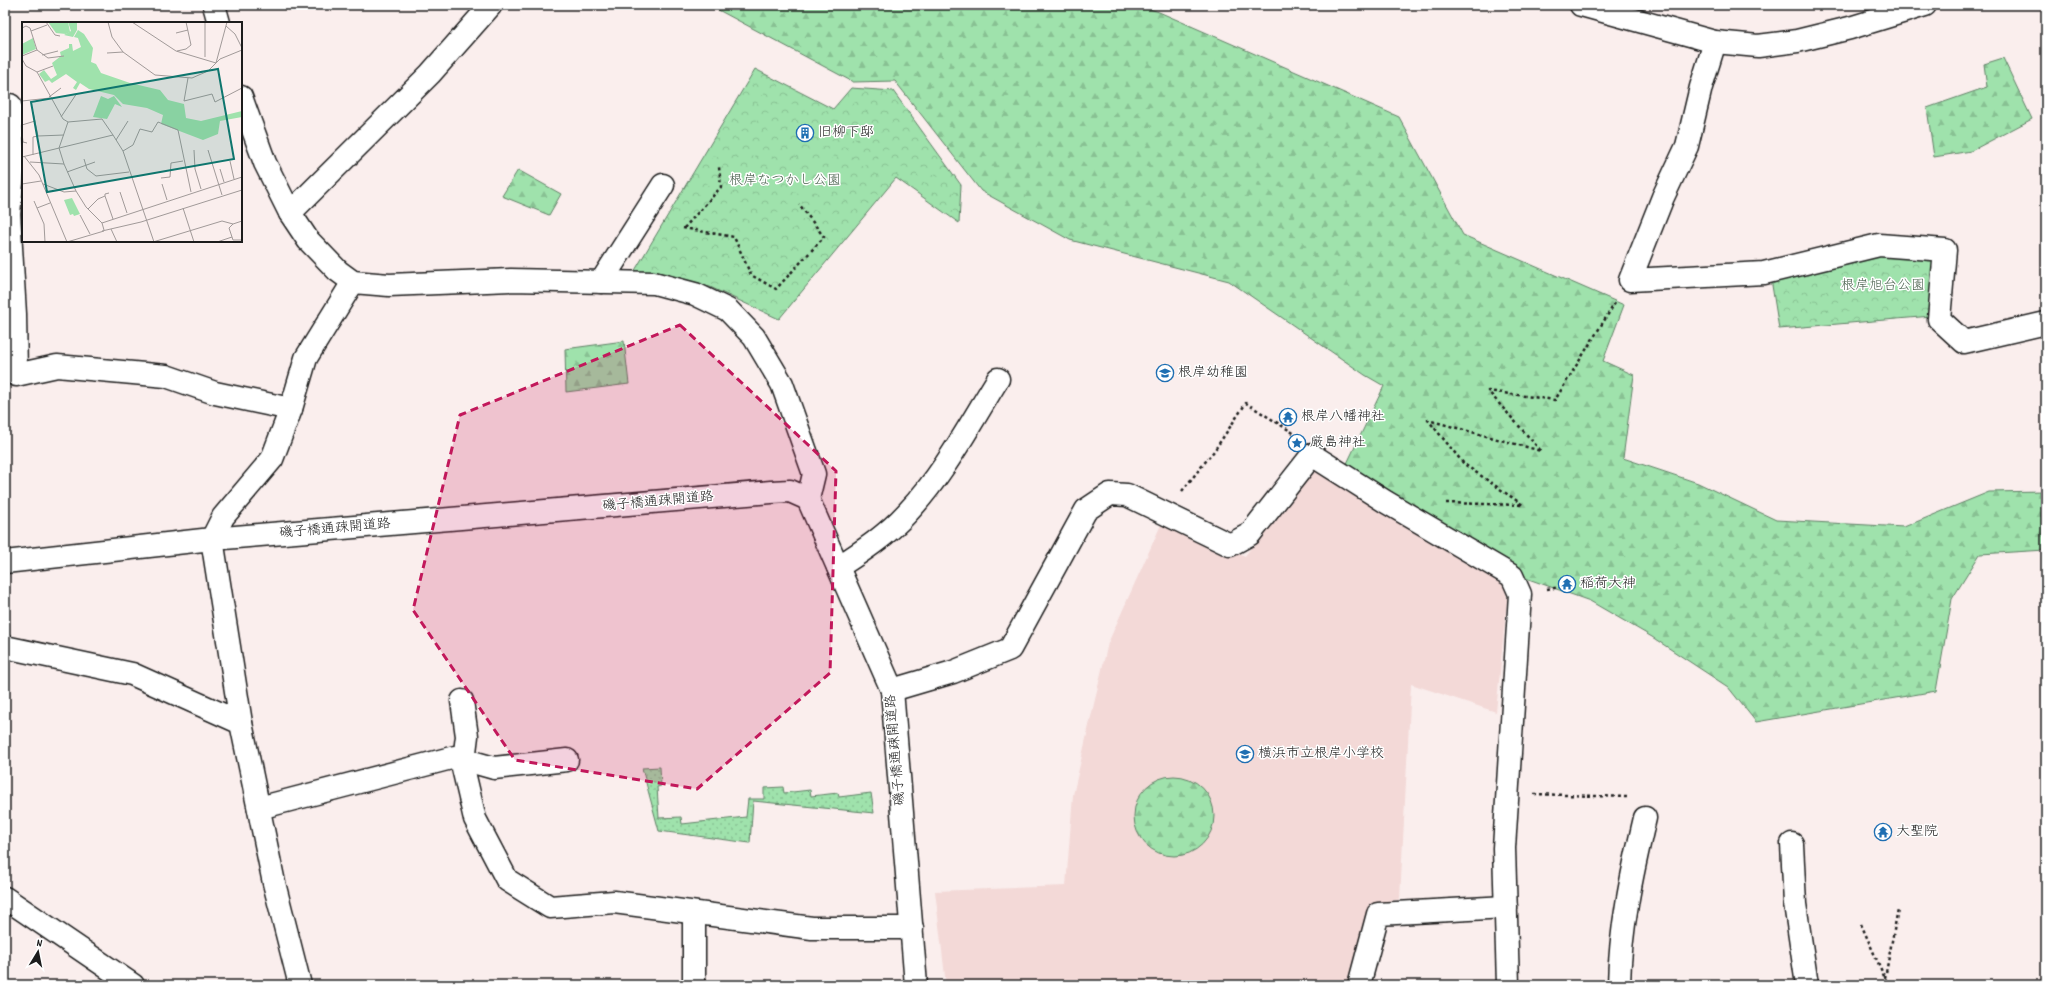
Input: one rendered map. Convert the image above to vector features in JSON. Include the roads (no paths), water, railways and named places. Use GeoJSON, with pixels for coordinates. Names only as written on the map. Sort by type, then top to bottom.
{"type":"FeatureCollection","features":[{"type":"Feature","properties":{"kind":"street"},"geometry":{"type":"LineString","coordinates":[[214,5],[219,22]]}},
{"type":"Feature","properties":{"kind":"street"},"geometry":{"type":"LineString","coordinates":[[290,213],[430,74],[491,5]]}},
{"type":"Feature","properties":{"kind":"street"},"geometry":{"type":"LineString","coordinates":[[1581,5],[1715,42],[1758,46],[1797,42],[1850,28],[1925,5]]}},
{"type":"Feature","properties":{"kind":"street"},"geometry":{"type":"LineString","coordinates":[[1715,42],[1701,87],[1688,146],[1663,197],[1630,280],[1764,273],[1879,245],[1945,250],[1939,319],[1964,342],[2046,323]]}},
{"type":"Feature","properties":{"kind":"street"},"geometry":{"type":"LineString","coordinates":[[242,100],[265,163],[290,213],[308,240],[338,271],[353,282],[388,285],[511,280],[654,283],[695,294],[728,310],[754,337],[782,384],[814,474],[808,499]]}},
{"type":"Feature","properties":{"kind":"street"},"geometry":{"type":"LineString","coordinates":[[10,105],[14,162],[7,214],[15,314],[10,375],[57,366],[166,376],[215,393],[291,409]]}},
{"type":"Feature","properties":{"kind":"street"},"geometry":{"type":"LineString","coordinates":[[601,282],[663,185]]}},
{"type":"Feature","properties":{"kind":"street"},"geometry":{"type":"LineString","coordinates":[[300,985],[274,883],[241,723],[212,539],[223,517],[272,459],[291,409],[306,358],[353,282]]}},
{"type":"Feature","properties":{"kind":"street"},"geometry":{"type":"LineString","coordinates":[[838,567],[876,542],[908,513],[940,470],[998,379]]}},
{"type":"Feature","properties":{"kind":"street"},"geometry":{"type":"LineString","coordinates":[[892,690],[953,672],[1010,648],[1021,640],[1086,510],[1110,494],[1127,495],[1230,545],[1250,534],[1312,455],[1386,502],[1512,576],[1520,594],[1504,848],[1508,985]]}},
{"type":"Feature","properties":{"kind":"street","name":"磯子橋通疎開道路"},"geometry":{"type":"LineString","coordinates":[[5,562],[212,539],[771,492],[790,491],[808,499],[892,690],[916,985]]}},
{"type":"Feature","properties":{"kind":"street"},"geometry":{"type":"LineString","coordinates":[[5,647],[132,674],[241,723]]}},
{"type":"Feature","properties":{"kind":"street"},"geometry":{"type":"LineString","coordinates":[[462,701],[467,736],[462,768],[475,819],[507,880],[550,907],[614,902],[812,928],[912,928]]}},
{"type":"Feature","properties":{"kind":"street"},"geometry":{"type":"LineString","coordinates":[[259,808],[455,757],[494,768],[567,760]]}},
{"type":"Feature","properties":{"kind":"street"},"geometry":{"type":"LineString","coordinates":[[1619,985],[1619,959],[1631,876],[1645,818]]}},
{"type":"Feature","properties":{"kind":"street"},"geometry":{"type":"LineString","coordinates":[[1792,844],[1795,904],[1807,985]]}},
{"type":"Feature","properties":{"kind":"street"},"geometry":{"type":"LineString","coordinates":[[5,898],[133,985]]}},
{"type":"Feature","properties":{"kind":"street"},"geometry":{"type":"LineString","coordinates":[[1359,985],[1378,914],[1506,907]]}},
{"type":"Feature","properties":{"kind":"street"},"geometry":{"type":"LineString","coordinates":[[694,913],[694,985]]}},
{"type":"Feature","properties":{"kind":"place","name":"旧柳下邸"},"geometry":{"type":"Point","coordinates":[805,133]}},
{"type":"Feature","properties":{"kind":"place","name":"根岸幼稚園"},"geometry":{"type":"Point","coordinates":[1165,373]}},
{"type":"Feature","properties":{"kind":"place","name":"根岸八幡神社"},"geometry":{"type":"Point","coordinates":[1288,417]}},
{"type":"Feature","properties":{"kind":"place","name":"厳島神社"},"geometry":{"type":"Point","coordinates":[1297,443]}},
{"type":"Feature","properties":{"kind":"place","name":"稲荷大神"},"geometry":{"type":"Point","coordinates":[1567,584]}},
{"type":"Feature","properties":{"kind":"place","name":"横浜市立根岸小学校"},"geometry":{"type":"Point","coordinates":[1245,754]}},
{"type":"Feature","properties":{"kind":"place","name":"大聖院"},"geometry":{"type":"Point","coordinates":[1883,832]}},
{"type":"Feature","properties":{"kind":"park label","name":"根岸なつかし公園"},"geometry":{"type":"Point","coordinates":[785,181]}},
{"type":"Feature","properties":{"kind":"park label","name":"根岸旭台公園"},"geometry":{"type":"Point","coordinates":[1883,286]}}]}
